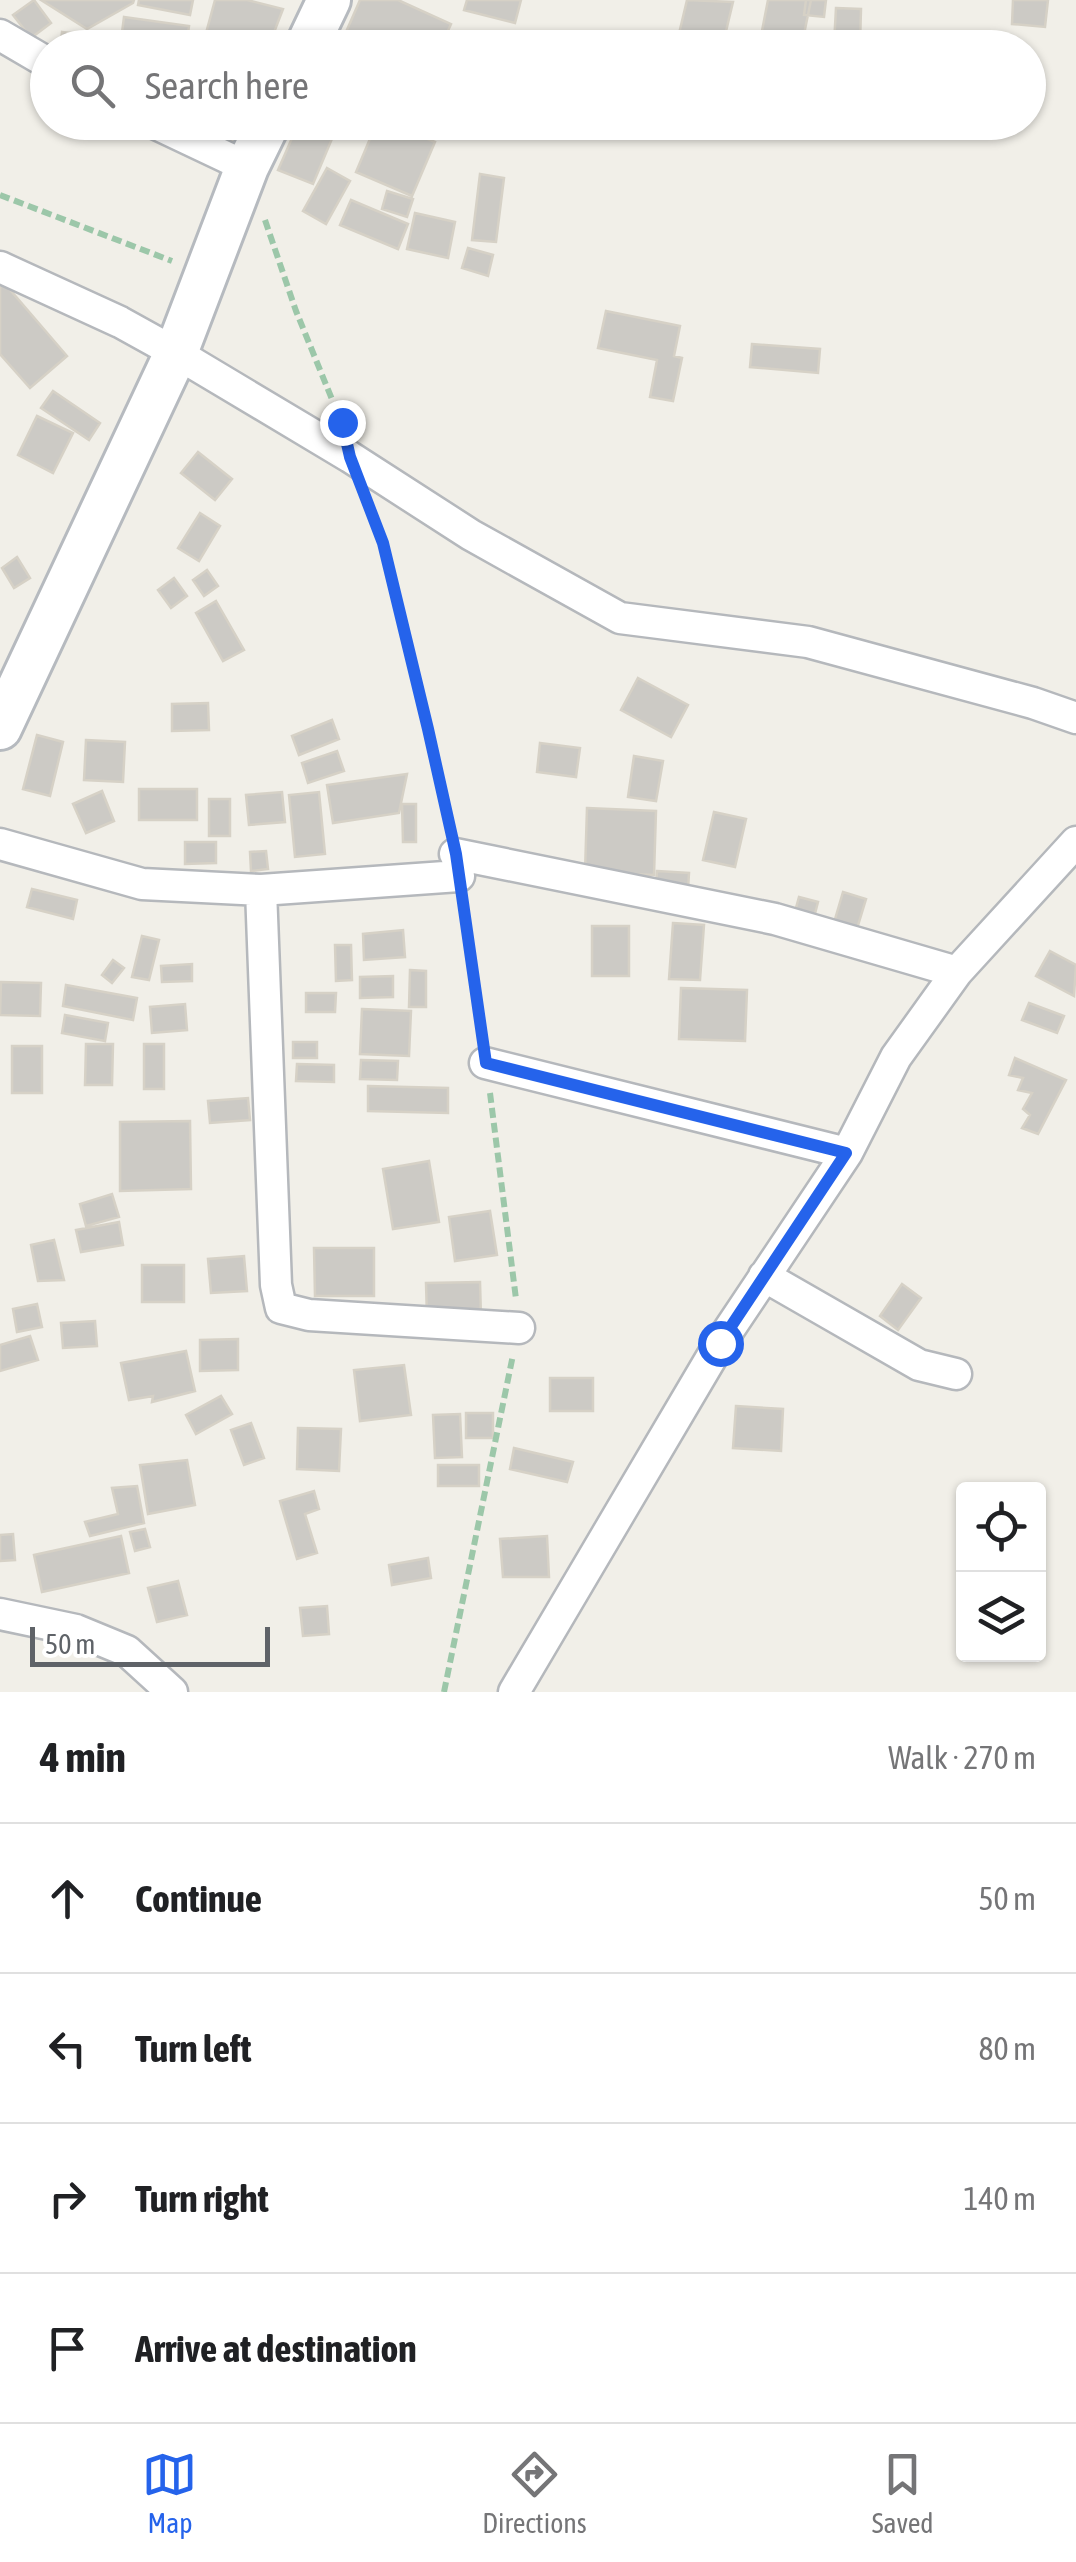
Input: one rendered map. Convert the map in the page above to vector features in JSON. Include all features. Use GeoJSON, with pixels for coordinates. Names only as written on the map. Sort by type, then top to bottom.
{"type":"FeatureCollection","features":[{"type":"Feature","properties":{"kind":"street"},"geometry":{"type":"LineString","coordinates":[[315,30],[329,0]]}},
{"type":"Feature","properties":{"kind":"street"},"geometry":{"type":"LineString","coordinates":[[0,35],[30,52]]}},
{"type":"Feature","properties":{"kind":"street"},"geometry":{"type":"LineString","coordinates":[[190,140],[247,167]]}},
{"type":"Feature","properties":{"kind":"street"},"geometry":{"type":"LineString","coordinates":[[0,728],[176,353],[260,140]]}},
{"type":"Feature","properties":{"kind":"street"},"geometry":{"type":"LineString","coordinates":[[0,268],[120,322],[176,353],[471,534],[620,618],[808,642],[1076,718]]}},
{"type":"Feature","properties":{"kind":"street"},"geometry":{"type":"LineString","coordinates":[[514,1692],[720,1343],[846,1153],[896,1057],[957,972],[1076,842]]}},
{"type":"Feature","properties":{"kind":"street"},"geometry":{"type":"LineString","coordinates":[[0,844],[142,884],[261,890],[457,865],[776,919],[957,972]]}},
{"type":"Feature","properties":{"kind":"street"},"geometry":{"type":"LineString","coordinates":[[261,890],[276,1285],[281,1308],[309,1315],[519,1328]]}},
{"type":"Feature","properties":{"kind":"street"},"geometry":{"type":"LineString","coordinates":[[486,1063],[846,1153]]}},
{"type":"Feature","properties":{"kind":"street"},"geometry":{"type":"LineString","coordinates":[[764,1276],[919,1364],[956,1374]]}},
{"type":"Feature","properties":{"kind":"street"},"geometry":{"type":"LineString","coordinates":[[0,1614],[76,1630],[126,1651],[172,1692]]}},
{"type":"Feature","properties":{"kind":"path"},"geometry":{"type":"LineString","coordinates":[[247,167],[383,543],[457,865],[486,1063],[519,1328],[444,1692]]}},
{"type":"Feature","properties":{"kind":"path"},"geometry":{"type":"LineString","coordinates":[[0,196],[206,274]]}},
{"type":"Feature","properties":{"kind":"building"},"geometry":{"type":"Polygon","coordinates":[[[34,0],[51,23],[42,30],[30,30],[30,37],[13,15],[34,0]]]}},
{"type":"Feature","properties":{"kind":"building"},"geometry":{"type":"Polygon","coordinates":[[[41,0],[134,0],[87,29],[41,0]]]}},
{"type":"Feature","properties":{"kind":"building"},"geometry":{"type":"Polygon","coordinates":[[[139,0],[193,0],[190,15],[138,5],[139,0]]]}},
{"type":"Feature","properties":{"kind":"building"},"geometry":{"type":"Polygon","coordinates":[[[215,0],[247,0],[283,9],[275,30],[207,30],[215,0]]]}},
{"type":"Feature","properties":{"kind":"building"},"geometry":{"type":"Polygon","coordinates":[[[360,0],[398,0],[451,24],[448,30],[347,30],[360,0]]]}},
{"type":"Feature","properties":{"kind":"building"},"geometry":{"type":"Polygon","coordinates":[[[467,0],[521,0],[515,23],[464,10],[467,0]]]}},
{"type":"Feature","properties":{"kind":"building"},"geometry":{"type":"Polygon","coordinates":[[[687,0],[733,2],[726,30],[680,30],[687,0]]]}},
{"type":"Feature","properties":{"kind":"building"},"geometry":{"type":"Polygon","coordinates":[[[768,0],[811,0],[805,30],[762,30],[768,0]]]}},
{"type":"Feature","properties":{"kind":"building"},"geometry":{"type":"Polygon","coordinates":[[[806,0],[826,0],[824,17],[804,15],[806,0]]]}},
{"type":"Feature","properties":{"kind":"building"},"geometry":{"type":"Polygon","coordinates":[[[1013,0],[1048,0],[1045,27],[1012,24],[1013,0]]]}},
{"type":"Feature","properties":{"kind":"building"},"geometry":{"type":"Polygon","coordinates":[[[836,8],[861,9],[860,30],[835,30],[836,8]]]}},
{"type":"Feature","properties":{"kind":"building"},"geometry":{"type":"Polygon","coordinates":[[[124,17],[189,26],[188,30],[122,30],[124,17]]]}},
{"type":"Feature","properties":{"kind":"building"},"geometry":{"type":"Polygon","coordinates":[[[214,140],[232,140],[229,148],[214,140]]]}},
{"type":"Feature","properties":{"kind":"building"},"geometry":{"type":"Polygon","coordinates":[[[291,140],[331,140],[313,184],[278,170],[291,140]]]}},
{"type":"Feature","properties":{"kind":"building"},"geometry":{"type":"Polygon","coordinates":[[[369,140],[435,142],[412,196],[356,172],[369,140]]]}},
{"type":"Feature","properties":{"kind":"building"},"geometry":{"type":"Polygon","coordinates":[[[327,168],[350,181],[326,224],[303,211],[327,168]]]}},
{"type":"Feature","properties":{"kind":"building"},"geometry":{"type":"Polygon","coordinates":[[[480,174],[504,178],[496,242],[472,240],[480,174]]]}},
{"type":"Feature","properties":{"kind":"building"},"geometry":{"type":"Polygon","coordinates":[[[387,191],[413,199],[407,217],[382,209],[387,191]]]}},
{"type":"Feature","properties":{"kind":"building"},"geometry":{"type":"Polygon","coordinates":[[[351,200],[408,224],[398,249],[340,225],[351,200]]]}},
{"type":"Feature","properties":{"kind":"building"},"geometry":{"type":"Polygon","coordinates":[[[415,213],[455,222],[448,258],[407,249],[415,213]]]}},
{"type":"Feature","properties":{"kind":"building"},"geometry":{"type":"Polygon","coordinates":[[[468,248],[493,255],[488,276],[462,268],[468,248]]]}},
{"type":"Feature","properties":{"kind":"building"},"geometry":{"type":"Polygon","coordinates":[[[0,278],[67,356],[30,388],[0,354],[0,278]]]}},
{"type":"Feature","properties":{"kind":"building"},"geometry":{"type":"Polygon","coordinates":[[[606,311],[680,326],[674,356],[682,358],[673,401],[650,397],[657,360],[598,348],[606,311]]]}},
{"type":"Feature","properties":{"kind":"building"},"geometry":{"type":"Polygon","coordinates":[[[752,344],[820,349],[818,373],[750,367],[752,344]]]}},
{"type":"Feature","properties":{"kind":"building"},"geometry":{"type":"Polygon","coordinates":[[[53,391],[100,423],[89,440],[41,408],[53,391]]]}},
{"type":"Feature","properties":{"kind":"building"},"geometry":{"type":"Polygon","coordinates":[[[37,416],[73,433],[53,473],[18,455],[37,416]]]}},
{"type":"Feature","properties":{"kind":"building"},"geometry":{"type":"Polygon","coordinates":[[[198,452],[232,479],[215,500],[181,473],[198,452]]]}},
{"type":"Feature","properties":{"kind":"building"},"geometry":{"type":"Polygon","coordinates":[[[200,513],[220,526],[199,561],[178,548],[200,513]]]}},
{"type":"Feature","properties":{"kind":"building"},"geometry":{"type":"Polygon","coordinates":[[[17,557],[30,578],[14,588],[2,568],[17,557]]]}},
{"type":"Feature","properties":{"kind":"building"},"geometry":{"type":"Polygon","coordinates":[[[207,570],[218,586],[204,596],[193,580],[207,570]]]}},
{"type":"Feature","properties":{"kind":"building"},"geometry":{"type":"Polygon","coordinates":[[[174,578],[187,596],[171,608],[158,590],[174,578]]]}},
{"type":"Feature","properties":{"kind":"building"},"geometry":{"type":"Polygon","coordinates":[[[216,601],[244,650],[223,661],[196,613],[216,601]]]}},
{"type":"Feature","properties":{"kind":"building"},"geometry":{"type":"Polygon","coordinates":[[[638,678],[688,705],[671,737],[621,710],[638,678]]]}},
{"type":"Feature","properties":{"kind":"building"},"geometry":{"type":"Polygon","coordinates":[[[208,703],[209,730],[172,731],[172,704],[208,703]]]}},
{"type":"Feature","properties":{"kind":"building"},"geometry":{"type":"Polygon","coordinates":[[[332,720],[339,739],[299,755],[292,736],[332,720]]]}},
{"type":"Feature","properties":{"kind":"building"},"geometry":{"type":"Polygon","coordinates":[[[37,735],[63,742],[50,796],[23,789],[37,735]]]}},
{"type":"Feature","properties":{"kind":"building"},"geometry":{"type":"Polygon","coordinates":[[[86,740],[125,742],[123,782],[84,780],[86,740]]]}},
{"type":"Feature","properties":{"kind":"building"},"geometry":{"type":"Polygon","coordinates":[[[540,743],[580,748],[576,777],[537,772],[540,743]]]}},
{"type":"Feature","properties":{"kind":"building"},"geometry":{"type":"Polygon","coordinates":[[[337,751],[344,771],[308,783],[302,763],[337,751]]]}},
{"type":"Feature","properties":{"kind":"building"},"geometry":{"type":"Polygon","coordinates":[[[634,756],[663,761],[656,801],[628,797],[634,756]]]}},
{"type":"Feature","properties":{"kind":"building"},"geometry":{"type":"Polygon","coordinates":[[[407,774],[399,813],[333,823],[327,785],[407,774]]]}},
{"type":"Feature","properties":{"kind":"building"},"geometry":{"type":"Polygon","coordinates":[[[139,789],[197,789],[197,820],[139,820],[139,789]]]}},
{"type":"Feature","properties":{"kind":"building"},"geometry":{"type":"Polygon","coordinates":[[[102,791],[114,821],[86,833],[73,804],[102,791]]]}},
{"type":"Feature","properties":{"kind":"building"},"geometry":{"type":"Polygon","coordinates":[[[282,792],[285,822],[249,825],[246,795],[282,792]]]}},
{"type":"Feature","properties":{"kind":"building"},"geometry":{"type":"Polygon","coordinates":[[[319,792],[325,854],[295,857],[289,795],[319,792]]]}},
{"type":"Feature","properties":{"kind":"building"},"geometry":{"type":"Polygon","coordinates":[[[209,799],[230,799],[230,836],[209,836],[209,799]]]}},
{"type":"Feature","properties":{"kind":"building"},"geometry":{"type":"Polygon","coordinates":[[[402,804],[416,804],[416,842],[403,842],[402,804]]]}},
{"type":"Feature","properties":{"kind":"building"},"geometry":{"type":"Polygon","coordinates":[[[587,808],[656,811],[654,875],[585,872],[587,808]]]}},
{"type":"Feature","properties":{"kind":"building"},"geometry":{"type":"Polygon","coordinates":[[[714,812],[746,819],[735,867],[703,860],[714,812]]]}},
{"type":"Feature","properties":{"kind":"building"},"geometry":{"type":"Polygon","coordinates":[[[185,842],[216,842],[216,863],[185,864],[185,842]]]}},
{"type":"Feature","properties":{"kind":"building"},"geometry":{"type":"Polygon","coordinates":[[[266,851],[268,869],[251,871],[250,852],[266,851]]]}},
{"type":"Feature","properties":{"kind":"building"},"geometry":{"type":"Polygon","coordinates":[[[657,871],[689,873],[687,906],[655,904],[657,871]]]}},
{"type":"Feature","properties":{"kind":"building"},"geometry":{"type":"Polygon","coordinates":[[[32,889],[77,900],[73,919],[27,907],[32,889]]]}},
{"type":"Feature","properties":{"kind":"building"},"geometry":{"type":"Polygon","coordinates":[[[843,892],[866,899],[856,932],[833,926],[843,892]]]}},
{"type":"Feature","properties":{"kind":"building"},"geometry":{"type":"Polygon","coordinates":[[[799,897],[818,902],[809,937],[789,933],[799,897]]]}},
{"type":"Feature","properties":{"kind":"building"},"geometry":{"type":"Polygon","coordinates":[[[673,923],[704,925],[700,980],[669,979],[673,923]]]}},
{"type":"Feature","properties":{"kind":"building"},"geometry":{"type":"Polygon","coordinates":[[[592,926],[629,926],[629,976],[592,976],[592,926]]]}},
{"type":"Feature","properties":{"kind":"building"},"geometry":{"type":"Polygon","coordinates":[[[403,930],[405,957],[364,960],[363,934],[403,930]]]}},
{"type":"Feature","properties":{"kind":"building"},"geometry":{"type":"Polygon","coordinates":[[[142,936],[159,940],[149,980],[132,977],[142,936]]]}},
{"type":"Feature","properties":{"kind":"building"},"geometry":{"type":"Polygon","coordinates":[[[335,945],[351,945],[352,980],[336,981],[335,945]]]}},
{"type":"Feature","properties":{"kind":"building"},"geometry":{"type":"Polygon","coordinates":[[[1050,951],[1076,965],[1074,996],[1036,976],[1050,951]]]}},
{"type":"Feature","properties":{"kind":"building"},"geometry":{"type":"Polygon","coordinates":[[[113,960],[124,968],[112,983],[102,975],[113,960]]]}},
{"type":"Feature","properties":{"kind":"building"},"geometry":{"type":"Polygon","coordinates":[[[192,964],[192,981],[162,982],[161,966],[192,964]]]}},
{"type":"Feature","properties":{"kind":"building"},"geometry":{"type":"Polygon","coordinates":[[[410,970],[426,971],[426,1007],[409,1007],[410,970]]]}},
{"type":"Feature","properties":{"kind":"building"},"geometry":{"type":"Polygon","coordinates":[[[393,976],[393,997],[360,998],[360,977],[393,976]]]}},
{"type":"Feature","properties":{"kind":"building"},"geometry":{"type":"Polygon","coordinates":[[[1,982],[41,983],[40,1016],[0,1015],[1,982]]]}},
{"type":"Feature","properties":{"kind":"building"},"geometry":{"type":"Polygon","coordinates":[[[66,985],[137,998],[133,1020],[63,1006],[66,985]]]}},
{"type":"Feature","properties":{"kind":"building"},"geometry":{"type":"Polygon","coordinates":[[[681,988],[747,990],[745,1041],[679,1039],[681,988]]]}},
{"type":"Feature","properties":{"kind":"building"},"geometry":{"type":"Polygon","coordinates":[[[306,993],[336,993],[335,1012],[306,1012],[306,993]]]}},
{"type":"Feature","properties":{"kind":"building"},"geometry":{"type":"Polygon","coordinates":[[[1029,1003],[1064,1016],[1057,1033],[1022,1020],[1029,1003]]]}},
{"type":"Feature","properties":{"kind":"building"},"geometry":{"type":"Polygon","coordinates":[[[185,1004],[187,1030],[152,1033],[150,1007],[185,1004]]]}},
{"type":"Feature","properties":{"kind":"building"},"geometry":{"type":"Polygon","coordinates":[[[362,1009],[411,1011],[409,1056],[360,1054],[362,1009]]]}},
{"type":"Feature","properties":{"kind":"building"},"geometry":{"type":"Polygon","coordinates":[[[65,1015],[108,1023],[105,1041],[62,1033],[65,1015]]]}},
{"type":"Feature","properties":{"kind":"building"},"geometry":{"type":"Polygon","coordinates":[[[293,1042],[317,1042],[317,1058],[293,1058],[293,1042]]]}},
{"type":"Feature","properties":{"kind":"building"},"geometry":{"type":"Polygon","coordinates":[[[86,1044],[113,1044],[112,1085],[85,1085],[86,1044]]]}},
{"type":"Feature","properties":{"kind":"building"},"geometry":{"type":"Polygon","coordinates":[[[144,1044],[164,1044],[164,1089],[144,1089],[144,1044]]]}},
{"type":"Feature","properties":{"kind":"building"},"geometry":{"type":"Polygon","coordinates":[[[12,1046],[42,1046],[42,1093],[12,1093],[12,1046]]]}},
{"type":"Feature","properties":{"kind":"building"},"geometry":{"type":"Polygon","coordinates":[[[1015,1058],[1066,1080],[1038,1134],[1022,1128],[1030,1115],[1023,1109],[1032,1093],[1018,1090],[1023,1078],[1009,1075],[1015,1058]]]}},
{"type":"Feature","properties":{"kind":"building"},"geometry":{"type":"Polygon","coordinates":[[[361,1060],[398,1061],[397,1080],[360,1079],[361,1060]]]}},
{"type":"Feature","properties":{"kind":"building"},"geometry":{"type":"Polygon","coordinates":[[[297,1064],[334,1065],[334,1082],[296,1081],[297,1064]]]}},
{"type":"Feature","properties":{"kind":"building"},"geometry":{"type":"Polygon","coordinates":[[[368,1086],[448,1088],[448,1113],[368,1111],[368,1086]]]}},
{"type":"Feature","properties":{"kind":"building"},"geometry":{"type":"Polygon","coordinates":[[[248,1098],[250,1120],[210,1123],[208,1101],[248,1098]]]}},
{"type":"Feature","properties":{"kind":"building"},"geometry":{"type":"Polygon","coordinates":[[[190,1121],[191,1189],[120,1191],[120,1122],[190,1121]]]}},
{"type":"Feature","properties":{"kind":"building"},"geometry":{"type":"Polygon","coordinates":[[[429,1161],[439,1222],[393,1229],[383,1169],[429,1161]]]}},
{"type":"Feature","properties":{"kind":"building"},"geometry":{"type":"Polygon","coordinates":[[[112,1194],[119,1217],[86,1226],[80,1204],[112,1194]]]}},
{"type":"Feature","properties":{"kind":"building"},"geometry":{"type":"Polygon","coordinates":[[[490,1211],[497,1255],[455,1261],[449,1217],[490,1211]]]}},
{"type":"Feature","properties":{"kind":"building"},"geometry":{"type":"Polygon","coordinates":[[[119,1222],[123,1245],[81,1252],[76,1230],[119,1222]]]}},
{"type":"Feature","properties":{"kind":"building"},"geometry":{"type":"Polygon","coordinates":[[[54,1240],[64,1280],[38,1281],[31,1245],[54,1240]]]}},
{"type":"Feature","properties":{"kind":"building"},"geometry":{"type":"Polygon","coordinates":[[[314,1248],[374,1248],[374,1296],[315,1296],[314,1248]]]}},
{"type":"Feature","properties":{"kind":"building"},"geometry":{"type":"Polygon","coordinates":[[[244,1256],[247,1291],[211,1293],[208,1259],[244,1256]]]}},
{"type":"Feature","properties":{"kind":"building"},"geometry":{"type":"Polygon","coordinates":[[[142,1265],[184,1265],[184,1302],[142,1302],[142,1265]]]}},
{"type":"Feature","properties":{"kind":"building"},"geometry":{"type":"Polygon","coordinates":[[[480,1282],[481,1317],[427,1318],[426,1283],[480,1282]]]}},
{"type":"Feature","properties":{"kind":"building"},"geometry":{"type":"Polygon","coordinates":[[[902,1284],[921,1298],[898,1330],[880,1316],[902,1284]]]}},
{"type":"Feature","properties":{"kind":"building"},"geometry":{"type":"Polygon","coordinates":[[[37,1304],[42,1327],[17,1332],[13,1309],[37,1304]]]}},
{"type":"Feature","properties":{"kind":"building"},"geometry":{"type":"Polygon","coordinates":[[[95,1321],[97,1346],[63,1348],[61,1323],[95,1321]]]}},
{"type":"Feature","properties":{"kind":"building"},"geometry":{"type":"Polygon","coordinates":[[[30,1336],[38,1360],[0,1371],[0,1345],[30,1336]]]}},
{"type":"Feature","properties":{"kind":"building"},"geometry":{"type":"Polygon","coordinates":[[[238,1339],[238,1370],[200,1371],[200,1340],[238,1339]]]}},
{"type":"Feature","properties":{"kind":"building"},"geometry":{"type":"Polygon","coordinates":[[[186,1351],[195,1391],[152,1402],[153,1396],[129,1400],[121,1363],[186,1351]]]}},
{"type":"Feature","properties":{"kind":"building"},"geometry":{"type":"Polygon","coordinates":[[[404,1365],[411,1415],[360,1421],[354,1370],[404,1365]]]}},
{"type":"Feature","properties":{"kind":"building"},"geometry":{"type":"Polygon","coordinates":[[[550,1378],[593,1378],[593,1411],[550,1411],[550,1378]]]}},
{"type":"Feature","properties":{"kind":"building"},"geometry":{"type":"Polygon","coordinates":[[[221,1396],[232,1414],[196,1434],[186,1415],[221,1396]]]}},
{"type":"Feature","properties":{"kind":"building"},"geometry":{"type":"Polygon","coordinates":[[[736,1406],[783,1409],[781,1451],[733,1448],[736,1406]]]}},
{"type":"Feature","properties":{"kind":"building"},"geometry":{"type":"Polygon","coordinates":[[[466,1413],[493,1413],[493,1438],[466,1438],[466,1413]]]}},
{"type":"Feature","properties":{"kind":"building"},"geometry":{"type":"Polygon","coordinates":[[[460,1414],[462,1457],[435,1458],[433,1415],[460,1414]]]}},
{"type":"Feature","properties":{"kind":"building"},"geometry":{"type":"Polygon","coordinates":[[[251,1423],[264,1458],[244,1465],[231,1430],[251,1423]]]}},
{"type":"Feature","properties":{"kind":"building"},"geometry":{"type":"Polygon","coordinates":[[[298,1428],[341,1429],[339,1471],[297,1469],[298,1428]]]}},
{"type":"Feature","properties":{"kind":"building"},"geometry":{"type":"Polygon","coordinates":[[[514,1448],[573,1462],[567,1482],[510,1469],[514,1448]]]}},
{"type":"Feature","properties":{"kind":"building"},"geometry":{"type":"Polygon","coordinates":[[[187,1460],[195,1505],[148,1514],[140,1465],[187,1460]]]}},
{"type":"Feature","properties":{"kind":"building"},"geometry":{"type":"Polygon","coordinates":[[[438,1465],[479,1465],[479,1486],[438,1486],[438,1465]]]}},
{"type":"Feature","properties":{"kind":"building"},"geometry":{"type":"Polygon","coordinates":[[[137,1486],[144,1523],[90,1536],[85,1522],[118,1514],[112,1488],[137,1486]]]}},
{"type":"Feature","properties":{"kind":"building"},"geometry":{"type":"Polygon","coordinates":[[[314,1491],[319,1509],[305,1514],[317,1553],[297,1559],[280,1501],[314,1491]]]}},
{"type":"Feature","properties":{"kind":"building"},"geometry":{"type":"Polygon","coordinates":[[[145,1529],[150,1547],[135,1551],[130,1532],[145,1529]]]}},
{"type":"Feature","properties":{"kind":"building"},"geometry":{"type":"Polygon","coordinates":[[[13,1534],[15,1560],[0,1561],[0,1535],[13,1534]]]}},
{"type":"Feature","properties":{"kind":"building"},"geometry":{"type":"Polygon","coordinates":[[[121,1536],[129,1573],[42,1592],[34,1555],[121,1536]]]}},
{"type":"Feature","properties":{"kind":"building"},"geometry":{"type":"Polygon","coordinates":[[[547,1536],[549,1577],[503,1577],[500,1539],[547,1536]]]}},
{"type":"Feature","properties":{"kind":"building"},"geometry":{"type":"Polygon","coordinates":[[[428,1558],[431,1578],[392,1585],[389,1565],[428,1558]]]}},
{"type":"Feature","properties":{"kind":"building"},"geometry":{"type":"Polygon","coordinates":[[[178,1581],[187,1615],[157,1622],[148,1588],[178,1581]]]}},
{"type":"Feature","properties":{"kind":"building"},"geometry":{"type":"Polygon","coordinates":[[[327,1606],[329,1634],[303,1636],[300,1608],[327,1606]]]}},
{"type":"Feature","properties":{"kind":"route"},"geometry":{"type":"LineString","coordinates":[[342,422],[350,457],[383,543],[428,729],[456,854],[486,1063],[846,1153],[720,1343]]}}]}
